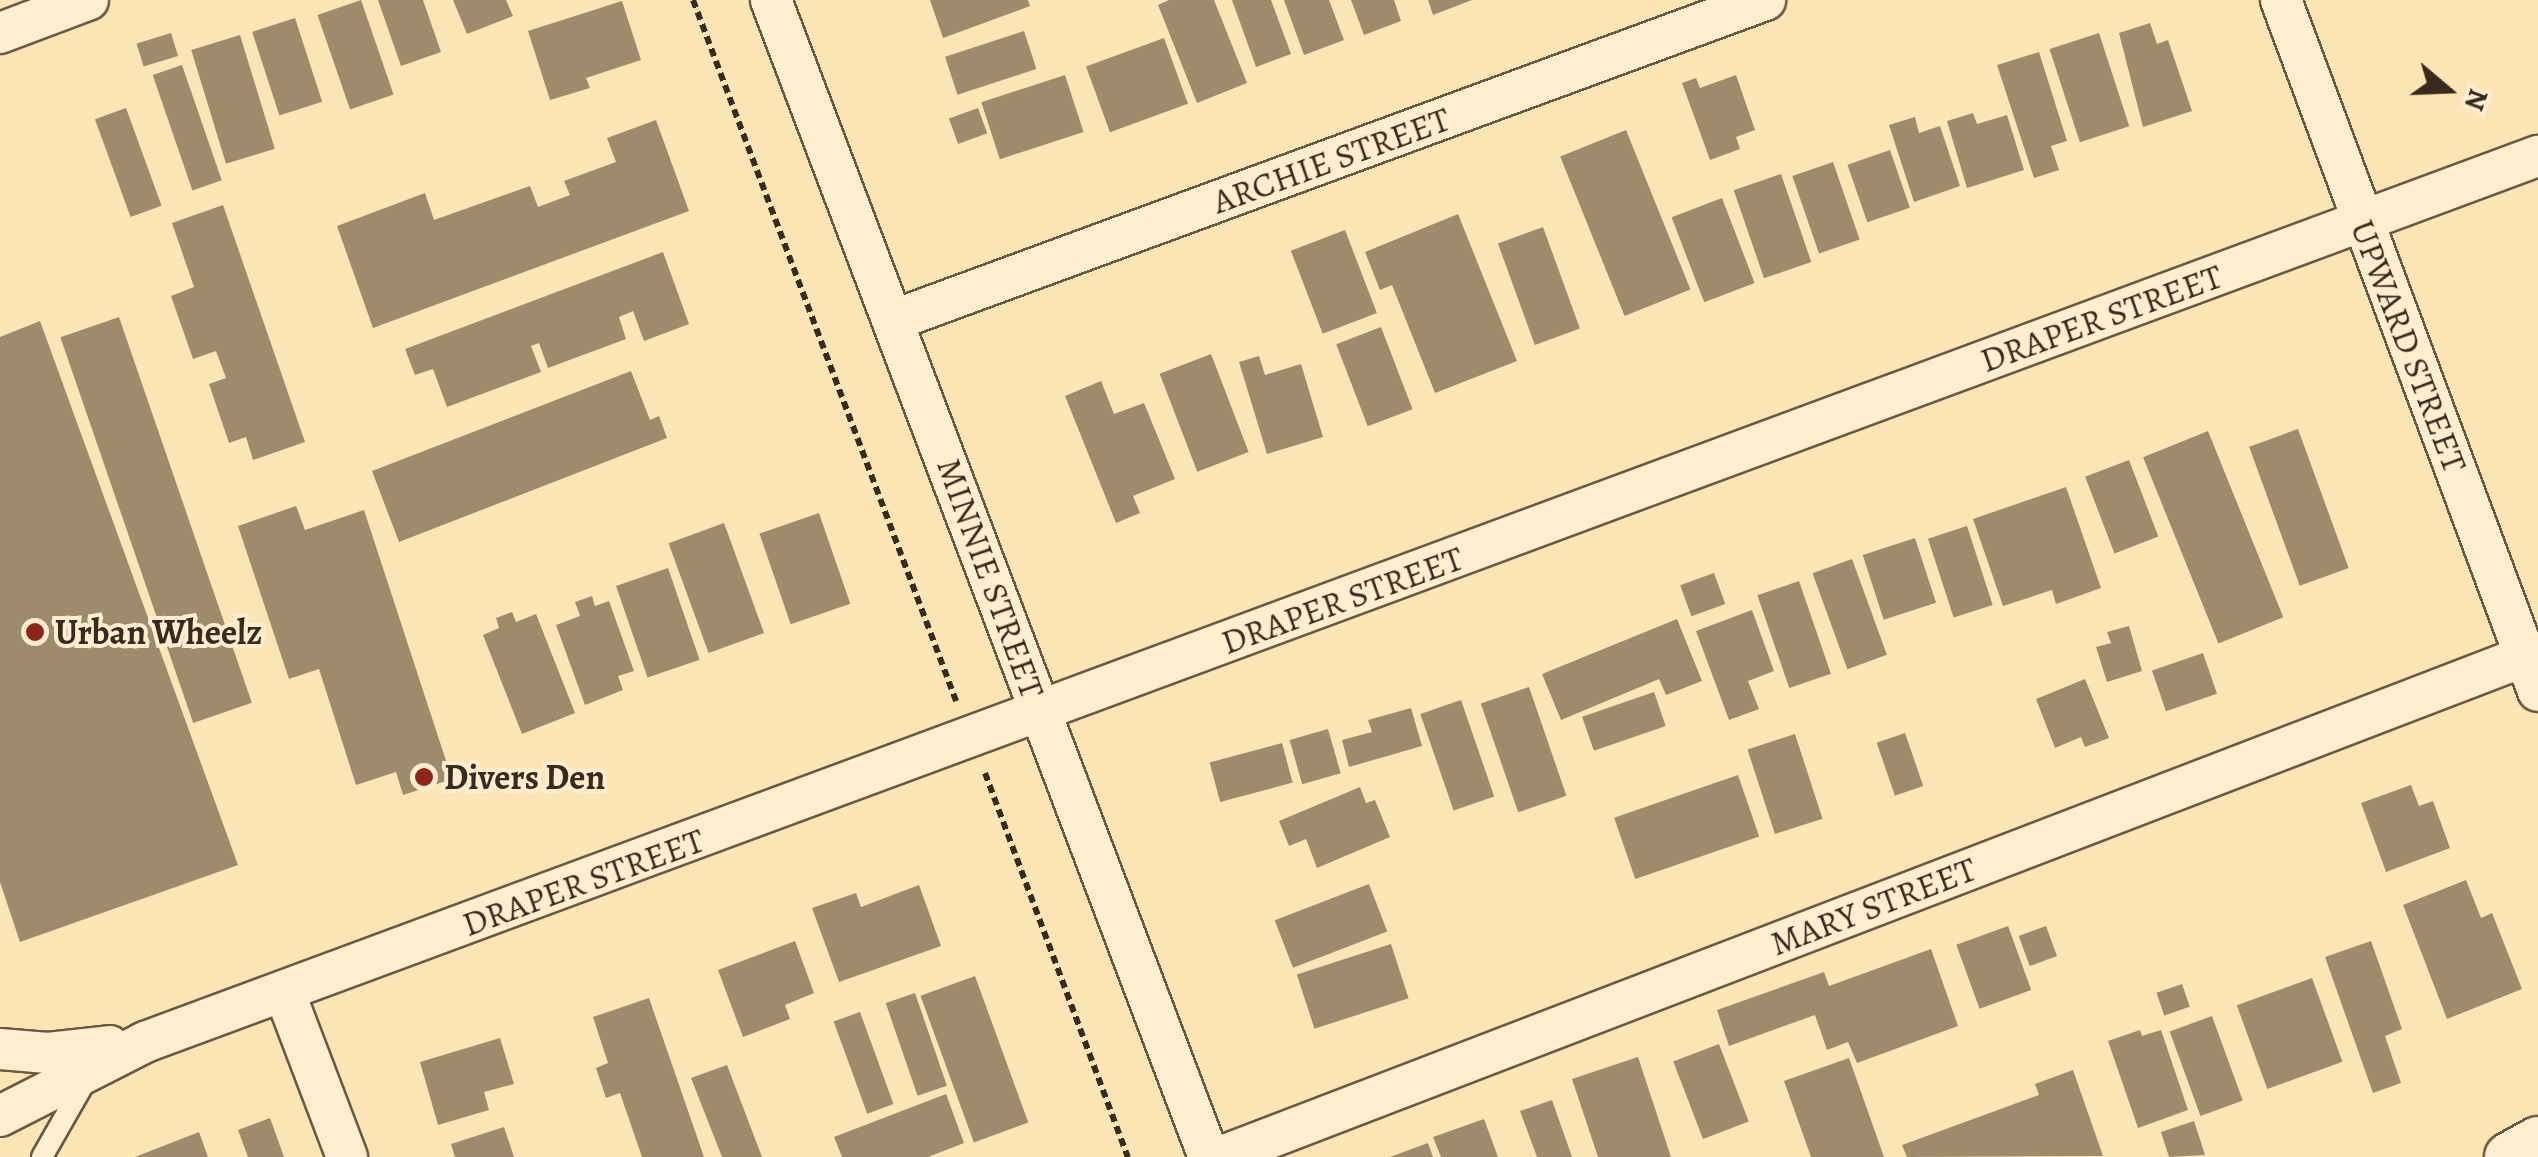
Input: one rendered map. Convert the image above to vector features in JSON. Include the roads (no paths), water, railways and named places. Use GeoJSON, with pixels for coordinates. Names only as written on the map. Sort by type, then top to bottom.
{"type":"FeatureCollection","features":[{"type":"Feature","properties":{"kind":"street"},"geometry":{"type":"LineString","coordinates":[[0,33],[88,0]]}},
{"type":"Feature","properties":{"kind":"street","name":"MINNIE STREET"},"geometry":{"type":"LineString","coordinates":[[770,0],[896,319],[1209,1157]]}},
{"type":"Feature","properties":{"kind":"street","name":"ARCHIE STREET"},"geometry":{"type":"LineString","coordinates":[[896,319],[1765,0]]}},
{"type":"Feature","properties":{"kind":"street","name":"UPWARD STREET"},"geometry":{"type":"LineString","coordinates":[[2281,0],[2531,673]]}},
{"type":"Feature","properties":{"kind":"street","name":"DRAPER STREET"},"geometry":{"type":"LineString","coordinates":[[0,1116],[145,1042],[971,740],[2538,156]]}},
{"type":"Feature","properties":{"kind":"street","name":"MARY STREET"},"geometry":{"type":"LineString","coordinates":[[1220,1157],[2531,673]]}},
{"type":"Feature","properties":{"kind":"street"},"geometry":{"type":"LineString","coordinates":[[284,991],[347,1157]]}},
{"type":"Feature","properties":{"kind":"street","name":"DRAPER STREET"},"geometry":{"type":"LineString","coordinates":[[0,1048],[48,1053],[145,1042]]}},
{"type":"Feature","properties":{"kind":"street"},"geometry":{"type":"LineString","coordinates":[[2510,1157],[2538,1141]]}},
{"type":"Feature","properties":{"kind":"lane"},"geometry":{"type":"LineString","coordinates":[[42,1157],[79,1089],[105,1061]]}},
{"type":"Feature","properties":{"kind":"place","name":"Urban Wheelz"},"geometry":{"type":"Point","coordinates":[35,632]}},
{"type":"Feature","properties":{"kind":"place","name":"Divers Den"},"geometry":{"type":"Point","coordinates":[424,777]}}]}
